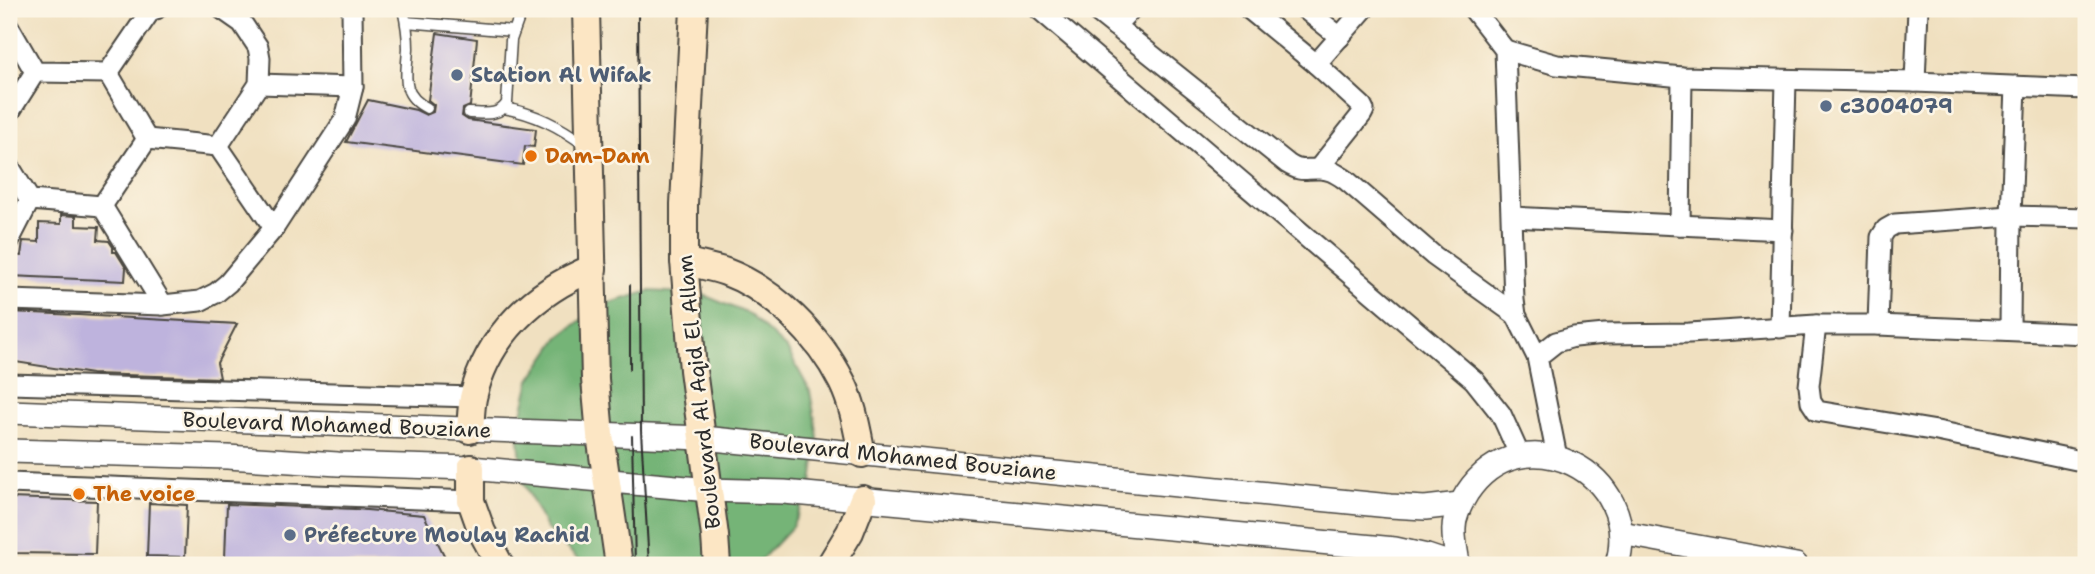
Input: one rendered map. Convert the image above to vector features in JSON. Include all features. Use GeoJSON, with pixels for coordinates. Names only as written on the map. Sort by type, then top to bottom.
{"type":"FeatureCollection","features":[{"type":"Feature","properties":{"kind":"main road"},"geometry":{"type":"LineString","coordinates":[[586,9],[594,351],[600,435],[619,565]]}},
{"type":"Feature","properties":{"kind":"main road","name":"Boulevard Al Aqid El Allam"},"geometry":{"type":"LineString","coordinates":[[694,9],[683,217],[684,261],[693,370],[717,565]]}},
{"type":"Feature","properties":{"kind":"main road"},"geometry":{"type":"LineString","coordinates":[[684,261],[726,272],[755,286],[781,304],[804,327],[841,381],[855,414],[862,454]]}},
{"type":"Feature","properties":{"kind":"main road"},"geometry":{"type":"LineString","coordinates":[[470,430],[474,397],[482,372],[508,327],[546,291],[593,268]]}},
{"type":"Feature","properties":{"kind":"main road"},"geometry":{"type":"LineString","coordinates":[[471,468],[471,501],[482,532],[500,565]]}},
{"type":"Feature","properties":{"kind":"main road"},"geometry":{"type":"LineString","coordinates":[[830,565],[850,532],[863,499]]}},
{"type":"Feature","properties":{"kind":"street"},"geometry":{"type":"LineString","coordinates":[[108,73],[153,9]]}},
{"type":"Feature","properties":{"kind":"street"},"geometry":{"type":"LineString","coordinates":[[218,146],[259,83],[260,58],[258,47],[243,23],[222,9]]}},
{"type":"Feature","properties":{"kind":"street"},"geometry":{"type":"LineString","coordinates":[[9,300],[163,305],[200,301],[216,293],[239,271],[274,228],[345,119],[353,87],[352,9]]}},
{"type":"Feature","properties":{"kind":"street"},"geometry":{"type":"LineString","coordinates":[[1039,9],[1474,380],[1501,414],[1520,456]]}},
{"type":"Feature","properties":{"kind":"street"},"geometry":{"type":"LineString","coordinates":[[1094,9],[1288,164],[1303,171],[1333,171],[1434,256],[1516,315]]}},
{"type":"Feature","properties":{"kind":"street"},"geometry":{"type":"LineString","coordinates":[[1115,26],[1131,9]]}},
{"type":"Feature","properties":{"kind":"street"},"geometry":{"type":"LineString","coordinates":[[1249,9],[1316,64],[1364,110],[1319,169]]}},
{"type":"Feature","properties":{"kind":"street"},"geometry":{"type":"LineString","coordinates":[[1305,9],[1340,37]]}},
{"type":"Feature","properties":{"kind":"street"},"geometry":{"type":"LineString","coordinates":[[1316,64],[1364,9]]}},
{"type":"Feature","properties":{"kind":"street"},"geometry":{"type":"LineString","coordinates":[[1474,9],[1505,50],[1514,300],[1516,315],[1537,357],[1557,457]]}},
{"type":"Feature","properties":{"kind":"street"},"geometry":{"type":"LineString","coordinates":[[1915,82],[1918,9]]}},
{"type":"Feature","properties":{"kind":"street"},"geometry":{"type":"LineString","coordinates":[[9,27],[35,72]]}},
{"type":"Feature","properties":{"kind":"street"},"geometry":{"type":"LineString","coordinates":[[1505,50],[1557,65],[1682,76],[2086,89]]}},
{"type":"Feature","properties":{"kind":"street"},"geometry":{"type":"LineString","coordinates":[[35,72],[108,73]]}},
{"type":"Feature","properties":{"kind":"street"},"geometry":{"type":"LineString","coordinates":[[9,113],[35,72]]}},
{"type":"Feature","properties":{"kind":"street"},"geometry":{"type":"LineString","coordinates":[[108,73],[147,139]]}},
{"type":"Feature","properties":{"kind":"street"},"geometry":{"type":"LineString","coordinates":[[1680,225],[1682,76]]}},
{"type":"Feature","properties":{"kind":"street"},"geometry":{"type":"LineString","coordinates":[[1780,328],[1786,80]]}},
{"type":"Feature","properties":{"kind":"street"},"geometry":{"type":"LineString","coordinates":[[259,83],[353,87]]}},
{"type":"Feature","properties":{"kind":"street"},"geometry":{"type":"LineString","coordinates":[[2010,330],[2015,86]]}},
{"type":"Feature","properties":{"kind":"street"},"geometry":{"type":"LineString","coordinates":[[147,139],[218,146]]}},
{"type":"Feature","properties":{"kind":"street"},"geometry":{"type":"LineString","coordinates":[[102,206],[147,139]]}},
{"type":"Feature","properties":{"kind":"street"},"geometry":{"type":"LineString","coordinates":[[218,146],[274,228]]}},
{"type":"Feature","properties":{"kind":"street"},"geometry":{"type":"LineString","coordinates":[[9,166],[30,200]]}},
{"type":"Feature","properties":{"kind":"street"},"geometry":{"type":"LineString","coordinates":[[30,200],[102,206]]}},
{"type":"Feature","properties":{"kind":"street"},"geometry":{"type":"LineString","coordinates":[[9,241],[30,200]]}},
{"type":"Feature","properties":{"kind":"street"},"geometry":{"type":"LineString","coordinates":[[102,206],[163,305]]}},
{"type":"Feature","properties":{"kind":"street"},"geometry":{"type":"LineString","coordinates":[[1878,325],[1881,237],[1886,229],[1895,224],[2011,216],[2086,218]]}},
{"type":"Feature","properties":{"kind":"street"},"geometry":{"type":"LineString","coordinates":[[1512,217],[1783,230]]}},
{"type":"Feature","properties":{"kind":"street"},"geometry":{"type":"LineString","coordinates":[[1537,357],[1556,342],[1574,337],[1816,326],[1878,325],[2086,334]]}},
{"type":"Feature","properties":{"kind":"street"},"geometry":{"type":"LineString","coordinates":[[1816,326],[1810,386],[1811,402],[1817,411],[1937,431],[2086,462]]}},
{"type":"Feature","properties":{"kind":"street"},"geometry":{"type":"LineString","coordinates":[[9,384],[474,397]]}},
{"type":"Feature","properties":{"kind":"street","name":"Boulevard Mohamed Bouziane"},"geometry":{"type":"LineString","coordinates":[[9,412],[703,438],[1408,508],[1461,504]]}},
{"type":"Feature","properties":{"kind":"street","name":"Boulevard Mohamed Bouziane"},"geometry":{"type":"LineString","coordinates":[[9,452],[227,457],[471,468],[709,490],[784,492],[1395,549],[1427,555],[1456,565]]}},
{"type":"Feature","properties":{"kind":"street"},"geometry":{"type":"LineString","coordinates":[[1456,565],[1454,527],[1461,504],[1475,482],[1495,465],[1532,454],[1557,457],[1582,467],[1602,485],[1615,507],[1621,533],[1617,565]]}},
{"type":"Feature","properties":{"kind":"street"},"geometry":{"type":"LineString","coordinates":[[9,483],[471,501]]}},
{"type":"Feature","properties":{"kind":"street"},"geometry":{"type":"LineString","coordinates":[[1621,533],[1796,565]]}},
{"type":"Feature","properties":{"kind":"lane"},"geometry":{"type":"LineString","coordinates":[[403,9],[408,48],[408,89],[411,97],[426,108]]}},
{"type":"Feature","properties":{"kind":"lane"},"geometry":{"type":"LineString","coordinates":[[504,108],[508,97],[511,40],[522,9]]}},
{"type":"Feature","properties":{"kind":"lane"},"geometry":{"type":"LineString","coordinates":[[406,22],[513,31]]}},
{"type":"Feature","properties":{"kind":"lane"},"geometry":{"type":"LineString","coordinates":[[469,113],[491,113],[504,108],[534,115],[548,121],[590,149]]}},
{"type":"Feature","properties":{"kind":"green space"},"geometry":{"type":"Polygon","coordinates":[[[650,291],[701,294],[749,314],[787,349],[810,391],[818,437],[812,484],[792,527],[760,561],[751,565],[584,565],[546,528],[523,481],[518,430],[530,380],[559,337],[600,306],[650,291]]]}},
{"type":"Feature","properties":{"kind":"building"},"geometry":{"type":"Polygon","coordinates":[[[437,33],[477,39],[470,106],[463,109],[462,116],[468,120],[536,129],[534,147],[525,146],[523,165],[346,142],[368,100],[416,110],[426,115],[433,112],[434,105],[428,100],[437,33]]]}},
{"type":"Feature","properties":{"kind":"building"},"geometry":{"type":"Polygon","coordinates":[[[61,215],[76,216],[76,226],[99,227],[98,240],[109,241],[113,252],[116,252],[126,268],[125,281],[10,276],[11,255],[21,256],[23,241],[39,242],[39,223],[61,224],[61,215]]]}},
{"type":"Feature","properties":{"kind":"building"},"geometry":{"type":"Polygon","coordinates":[[[9,312],[237,324],[217,363],[220,378],[92,374],[9,361],[9,312]]]}},
{"type":"Feature","properties":{"kind":"building"},"geometry":{"type":"Polygon","coordinates":[[[9,498],[97,501],[95,554],[9,553],[9,498]]]}},
{"type":"Feature","properties":{"kind":"building"},"geometry":{"type":"Polygon","coordinates":[[[149,503],[187,505],[185,557],[147,556],[149,503]]]}},
{"type":"Feature","properties":{"kind":"building"},"geometry":{"type":"Polygon","coordinates":[[[227,504],[355,509],[424,515],[449,565],[229,565],[225,558],[227,504]]]}},
{"type":"Feature","properties":{"kind":"tram line"},"geometry":{"type":"LineString","coordinates":[[638,9],[641,431],[649,565]]}},
{"type":"Feature","properties":{"kind":"tram line"},"geometry":{"type":"LineString","coordinates":[[630,285],[630,369]]}},
{"type":"Feature","properties":{"kind":"tram line"},"geometry":{"type":"LineString","coordinates":[[632,436],[635,565]]}},
{"type":"Feature","properties":{"kind":"place","name":"Station Al Wifak"},"geometry":{"type":"Point","coordinates":[457,75]}},
{"type":"Feature","properties":{"kind":"place","name":"c3004079"},"geometry":{"type":"Point","coordinates":[1826,106]}},
{"type":"Feature","properties":{"kind":"place","name":"Dam-Dam"},"geometry":{"type":"Point","coordinates":[531,156]}},
{"type":"Feature","properties":{"kind":"place","name":"The voice"},"geometry":{"type":"Point","coordinates":[79,494]}},
{"type":"Feature","properties":{"kind":"place","name":"Préfecture Moulay Rachid"},"geometry":{"type":"Point","coordinates":[290,535]}}]}
